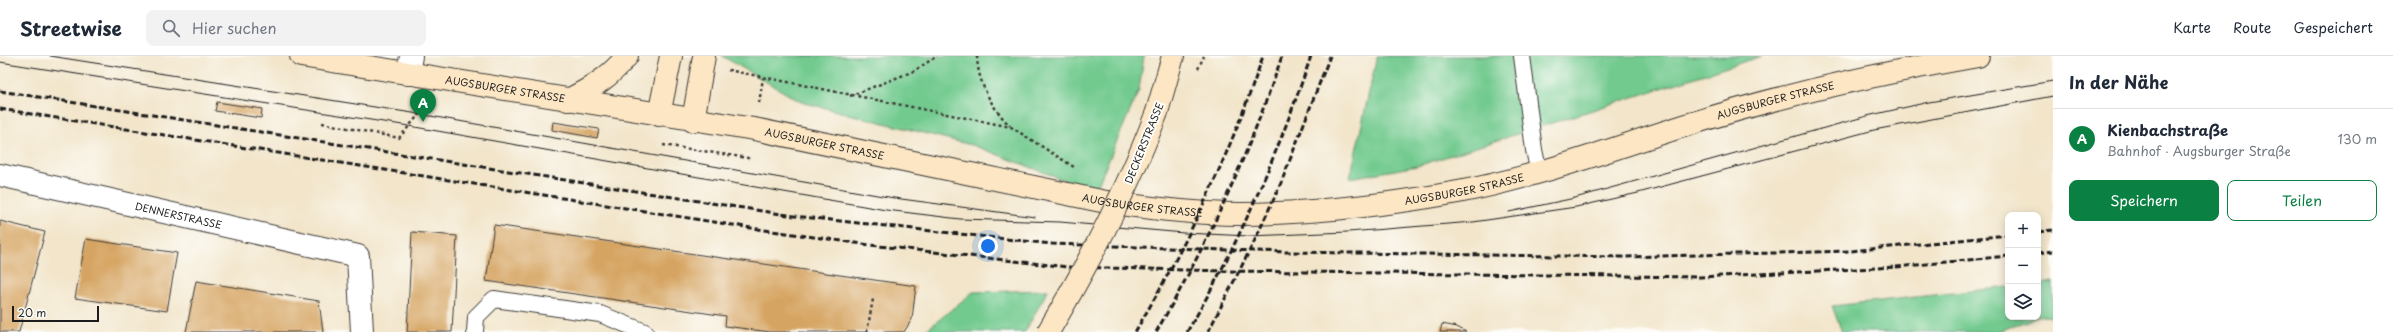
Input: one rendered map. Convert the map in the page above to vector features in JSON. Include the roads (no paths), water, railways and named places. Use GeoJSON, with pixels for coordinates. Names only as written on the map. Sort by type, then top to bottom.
{"type":"FeatureCollection","features":[{"type":"Feature","properties":{"kind":"main road","name":"AUGSBURGER STRASSE"},"geometry":{"type":"LineString","coordinates":[[301,56],[409,65],[568,100],[693,121],[754,129],[1106,202],[1154,208],[1238,214],[1364,206],[1458,192],[1539,173],[1691,124],[1792,94],[1876,75],[1978,56]]}},
{"type":"Feature","properties":{"kind":"main road"},"geometry":{"type":"LineString","coordinates":[[568,100],[592,88],[609,76],[627,56]]}},
{"type":"Feature","properties":{"kind":"main road"},"geometry":{"type":"LineString","coordinates":[[659,115],[671,56]]}},
{"type":"Feature","properties":{"kind":"main road","name":"DECKERSTRASSE"},"geometry":{"type":"LineString","coordinates":[[1048,332],[1102,236],[1132,174],[1157,112],[1173,56]]}},
{"type":"Feature","properties":{"kind":"main road"},"geometry":{"type":"LineString","coordinates":[[693,121],[703,60]]}},
{"type":"Feature","properties":{"kind":"street","name":"DENNERSTRASSE"},"geometry":{"type":"LineString","coordinates":[[0,175],[358,256],[362,332]]}},
{"type":"Feature","properties":{"kind":"lane"},"geometry":{"type":"LineString","coordinates":[[1522,56],[1534,150],[1539,173]]}},
{"type":"Feature","properties":{"kind":"lane"},"geometry":{"type":"LineString","coordinates":[[474,332],[476,317],[494,299],[600,314],[645,332]]}},
{"type":"Feature","properties":{"kind":"tram line"},"geometry":{"type":"LineString","coordinates":[[50,56],[419,114],[894,198],[1035,217]]}},
{"type":"Feature","properties":{"kind":"tram line"},"geometry":{"type":"LineString","coordinates":[[0,62],[409,126],[886,210],[960,219],[1060,222],[1184,233],[1250,236],[1348,232],[1473,222],[1576,207],[1638,193],[1874,130],[2053,96]]}},
{"type":"Feature","properties":{"kind":"tram line"},"geometry":{"type":"LineString","coordinates":[[1509,212],[1575,198],[1867,116],[1929,102],[2053,81]]}},
{"type":"Feature","properties":{"kind":"railway"},"geometry":{"type":"LineString","coordinates":[[1135,332],[1190,232],[1237,127],[1263,56]]}},
{"type":"Feature","properties":{"kind":"railway"},"geometry":{"type":"LineString","coordinates":[[1156,332],[1193,266],[1242,162],[1282,56]]}},
{"type":"Feature","properties":{"kind":"railway"},"geometry":{"type":"LineString","coordinates":[[1187,332],[1223,266],[1256,197],[1299,92],[1311,56]]}},
{"type":"Feature","properties":{"kind":"railway"},"geometry":{"type":"LineString","coordinates":[[1208,332],[1254,242],[1281,183],[1330,56]]}},
{"type":"Feature","properties":{"kind":"railway"},"geometry":{"type":"LineString","coordinates":[[0,91],[794,216],[1052,244],[1287,252],[1623,257],[1851,251],[2005,235]]}},
{"type":"Feature","properties":{"kind":"railway"},"geometry":{"type":"LineString","coordinates":[[0,109],[758,229],[870,245],[1068,267],[1226,271],[1700,277],[1896,267],[2005,256]]}},
{"type":"Feature","properties":{"kind":"railway"},"geometry":{"type":"LineString","coordinates":[[2041,232],[2053,230]]}},
{"type":"Feature","properties":{"kind":"railway"},"geometry":{"type":"LineString","coordinates":[[2041,253],[2053,251]]}},
{"type":"Feature","properties":{"kind":"place","name":"Kienbachstraße"},"geometry":{"type":"Point","coordinates":[423,122]}}]}
